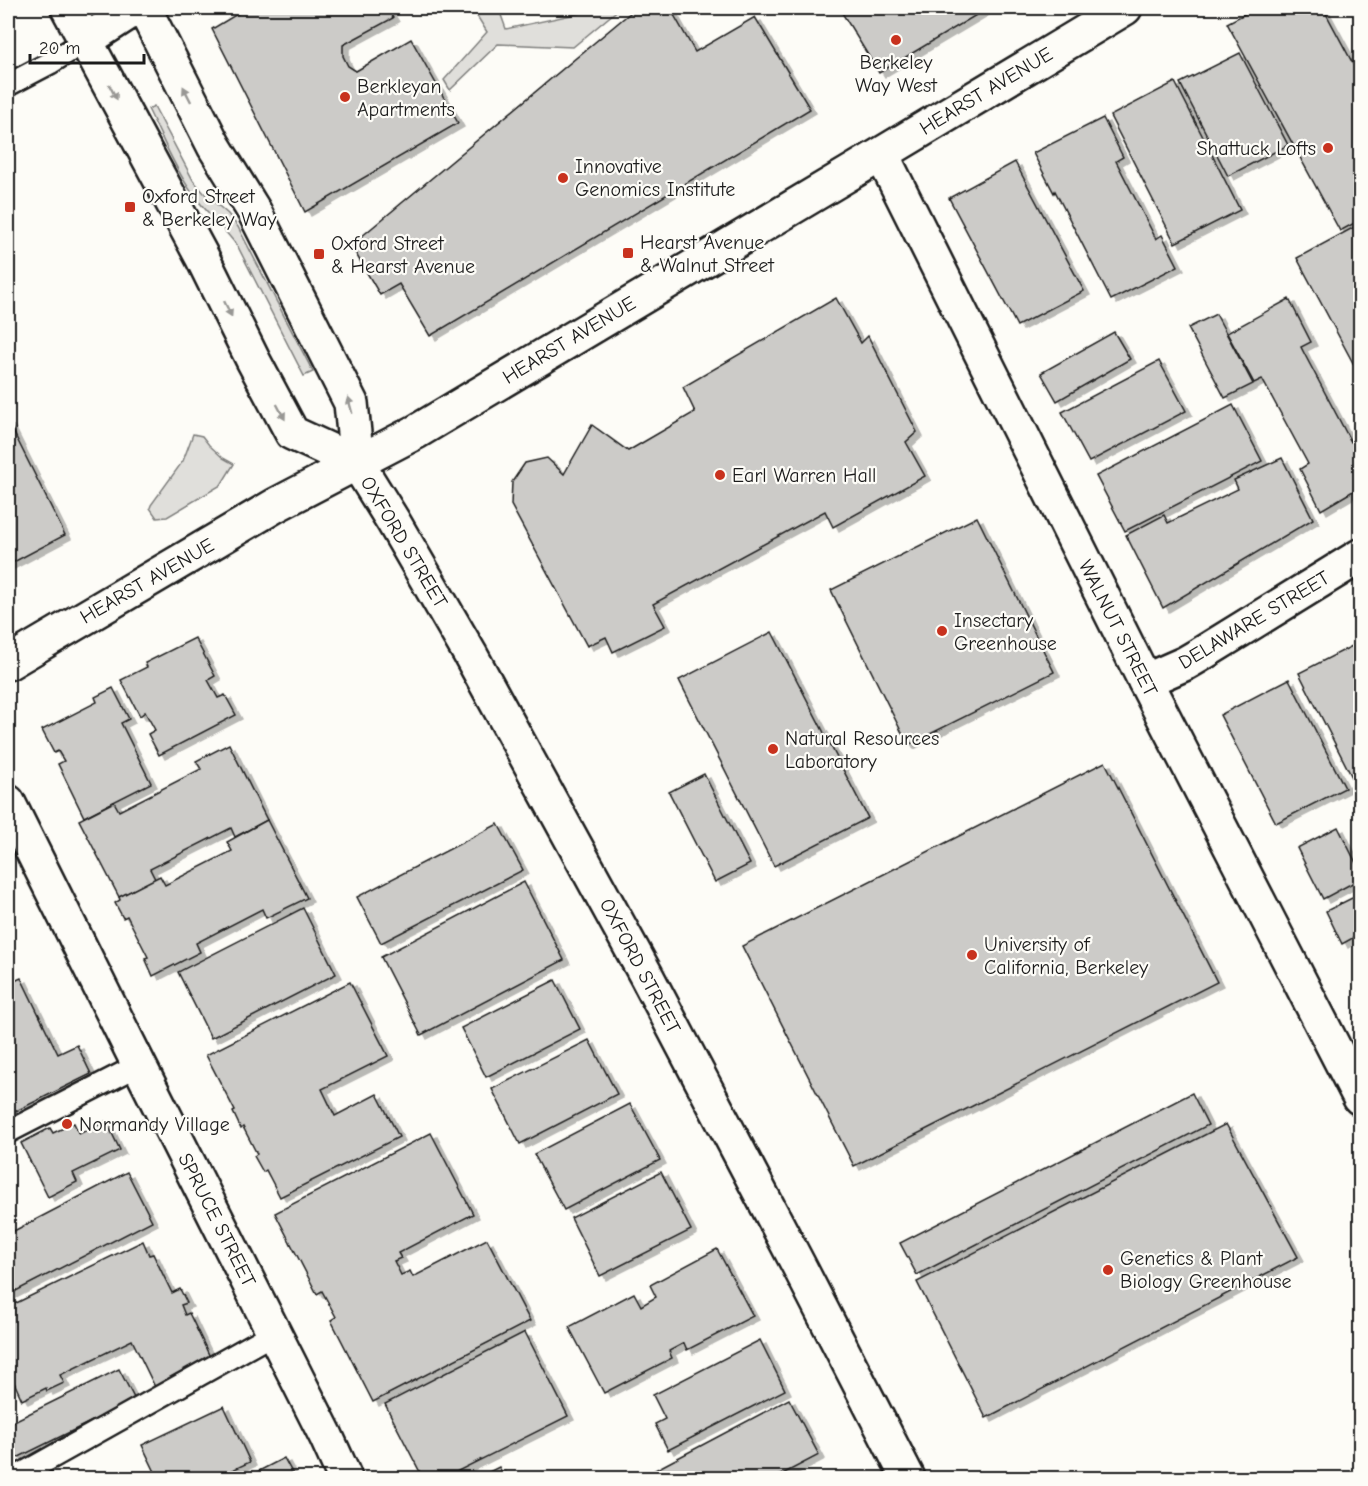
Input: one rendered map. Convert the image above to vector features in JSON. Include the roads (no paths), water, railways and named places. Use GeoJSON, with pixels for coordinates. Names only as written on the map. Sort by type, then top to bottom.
{"type":"FeatureCollection","features":[{"type":"Feature","properties":{"kind":"street","name":"OXFORD STREET"},"geometry":{"type":"LineString","coordinates":[[68,8],[202,257],[292,433],[357,463]]}},
{"type":"Feature","properties":{"kind":"street"},"geometry":{"type":"LineString","coordinates":[[85,41],[135,8]]}},
{"type":"Feature","properties":{"kind":"street","name":"OXFORD STREET"},"geometry":{"type":"LineString","coordinates":[[144,8],[214,147],[254,211],[351,403],[357,463],[470,654],[646,975],[908,1479]]}},
{"type":"Feature","properties":{"kind":"street","name":"HEARST AVENUE"},"geometry":{"type":"LineString","coordinates":[[8,663],[266,511],[425,426],[1125,8]]}},
{"type":"Feature","properties":{"kind":"street","name":"WALNUT STREET"},"geometry":{"type":"LineString","coordinates":[[882,154],[1145,681],[1360,1098]]}},
{"type":"Feature","properties":{"kind":"street","name":"DELAWARE STREET"},"geometry":{"type":"LineString","coordinates":[[1145,681],[1192,659],[1360,556]]}},
{"type":"Feature","properties":{"kind":"street","name":"SPRUCE STREET"},"geometry":{"type":"LineString","coordinates":[[8,802],[326,1436],[345,1479]]}},
{"type":"Feature","properties":{"kind":"lane"},"geometry":{"type":"LineString","coordinates":[[8,85],[85,41]]}},
{"type":"Feature","properties":{"kind":"lane"},"geometry":{"type":"LineString","coordinates":[[8,1132],[139,1065]]}},
{"type":"Feature","properties":{"kind":"lane"},"geometry":{"type":"LineString","coordinates":[[8,1473],[22,1474],[274,1333]]}},
{"type":"Feature","properties":{"kind":"place","name":"Berkeley Way West"},"geometry":{"type":"Point","coordinates":[896,40]}},
{"type":"Feature","properties":{"kind":"place","name":"Berkleyan Apartments"},"geometry":{"type":"Point","coordinates":[345,97]}},
{"type":"Feature","properties":{"kind":"place","name":"Shattuck Lofts"},"geometry":{"type":"Point","coordinates":[1328,148]}},
{"type":"Feature","properties":{"kind":"place","name":"Innovative Genomics Institute"},"geometry":{"type":"Point","coordinates":[563,178]}},
{"type":"Feature","properties":{"kind":"place","name":"Oxford Street & Berkeley Way"},"geometry":{"type":"Point","coordinates":[130,207]}},
{"type":"Feature","properties":{"kind":"place","name":"Hearst Avenue & Walnut Street"},"geometry":{"type":"Point","coordinates":[628,253]}},
{"type":"Feature","properties":{"kind":"place","name":"Oxford Street & Hearst Avenue"},"geometry":{"type":"Point","coordinates":[319,254]}},
{"type":"Feature","properties":{"kind":"place","name":"Earl Warren Hall"},"geometry":{"type":"Point","coordinates":[720,475]}},
{"type":"Feature","properties":{"kind":"place","name":"Insectary Greenhouse"},"geometry":{"type":"Point","coordinates":[942,631]}},
{"type":"Feature","properties":{"kind":"place","name":"Natural Resources Laboratory"},"geometry":{"type":"Point","coordinates":[773,749]}},
{"type":"Feature","properties":{"kind":"place","name":"University of California, Berkeley"},"geometry":{"type":"Point","coordinates":[972,955]}},
{"type":"Feature","properties":{"kind":"place","name":"Normandy Village"},"geometry":{"type":"Point","coordinates":[67,1124]}},
{"type":"Feature","properties":{"kind":"place","name":"Genetics & Plant Biology Greenhouse"},"geometry":{"type":"Point","coordinates":[1108,1270]}}]}
